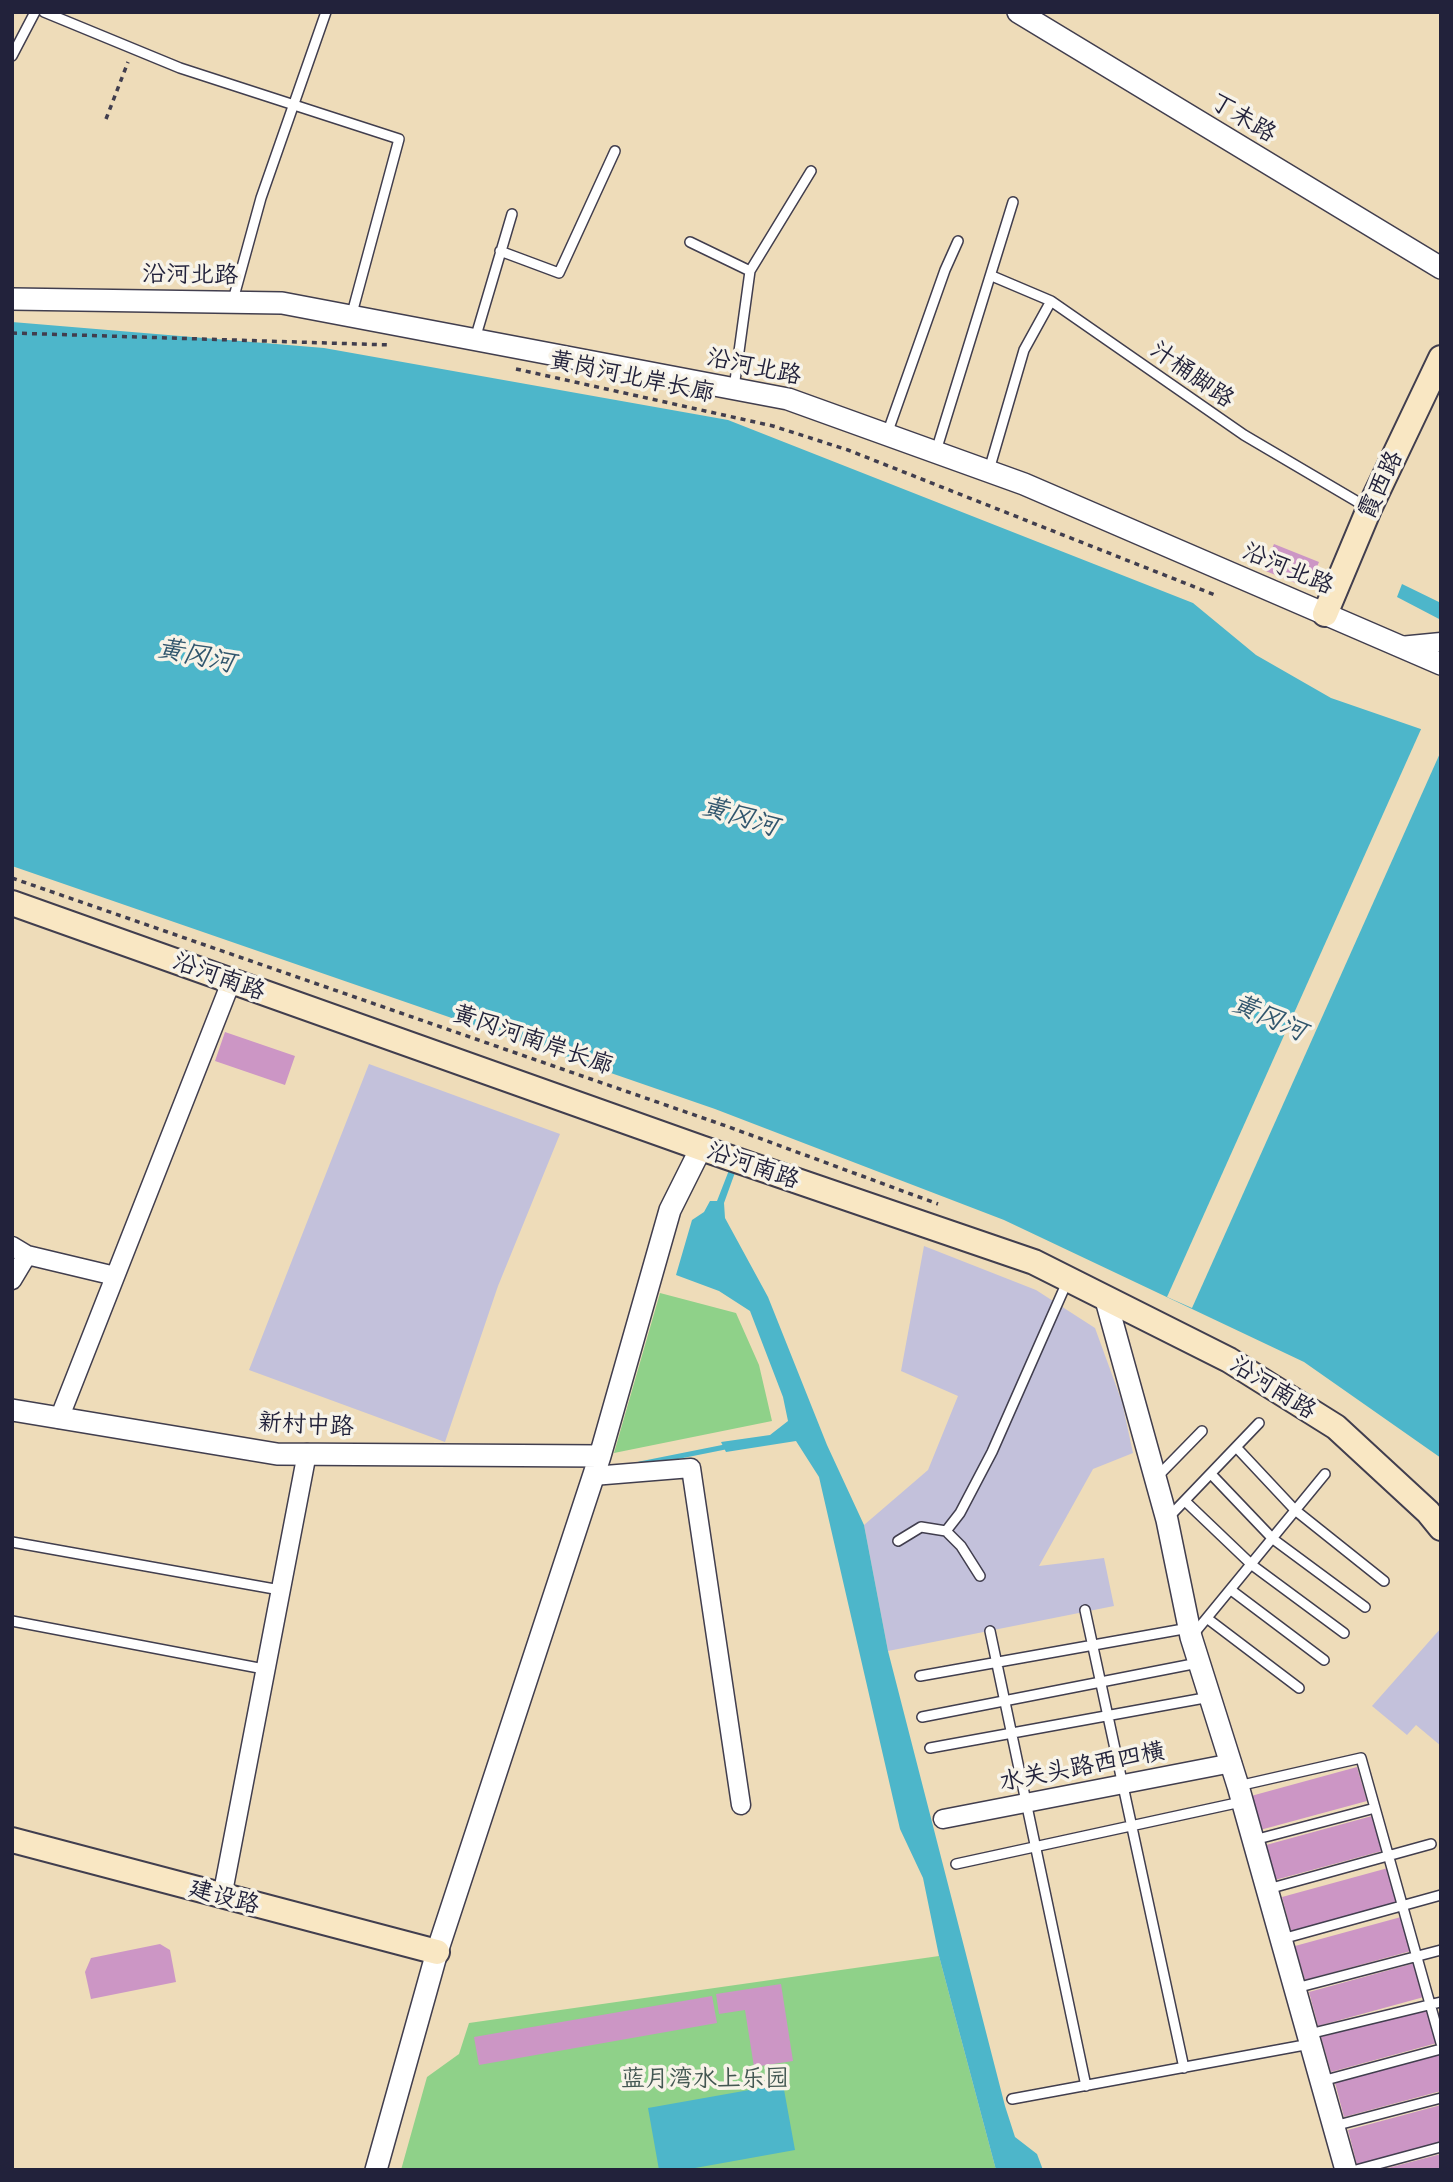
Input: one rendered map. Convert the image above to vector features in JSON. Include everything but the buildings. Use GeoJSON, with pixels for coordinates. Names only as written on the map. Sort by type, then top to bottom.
{"type":"FeatureCollection","features":[{"type":"Feature","properties":{"kind":"main road","name":"霞西路"},"geometry":{"type":"LineString","coordinates":[[1325,614],[1369,509],[1441,358]]}},
{"type":"Feature","properties":{"kind":"main road","name":"沿河南路"},"geometry":{"type":"LineString","coordinates":[[12,903],[701,1148],[1034,1262],[1229,1360],[1336,1427],[1428,1512],[1441,1528]]}},
{"type":"Feature","properties":{"kind":"main road","name":"建设路"},"geometry":{"type":"LineString","coordinates":[[12,1840],[437,1952]]}},
{"type":"Feature","properties":{"kind":"street","name":"丁未路"},"geometry":{"type":"LineString","coordinates":[[1018,12],[1441,268]]}},
{"type":"Feature","properties":{"kind":"street","name":"沿河北路"},"geometry":{"type":"LineString","coordinates":[[12,299],[282,303],[788,399],[988,471],[1441,664]]}},
{"type":"Feature","properties":{"kind":"street"},"geometry":{"type":"LineString","coordinates":[[1400,646],[1441,642]]}},
{"type":"Feature","properties":{"kind":"street"},"geometry":{"type":"LineString","coordinates":[[59,1419],[231,982]]}},
{"type":"Feature","properties":{"kind":"street"},"geometry":{"type":"LineString","coordinates":[[376,2170],[437,1952],[596,1466],[670,1210],[701,1148]]}},
{"type":"Feature","properties":{"kind":"street"},"geometry":{"type":"LineString","coordinates":[[12,1280],[20,1251],[115,1276]]}},
{"type":"Feature","properties":{"kind":"street"},"geometry":{"type":"LineString","coordinates":[[1106,1300],[1196,1628],[1199,1663],[1241,1794],[1346,2170]]}},
{"type":"Feature","properties":{"kind":"street","name":"新村中路"},"geometry":{"type":"LineString","coordinates":[[12,1410],[277,1454],[307,1453],[596,1466]]}},
{"type":"Feature","properties":{"kind":"street"},"geometry":{"type":"LineString","coordinates":[[222,1897],[307,1453]]}},
{"type":"Feature","properties":{"kind":"street"},"geometry":{"type":"LineString","coordinates":[[596,1466],[691,1468],[741,1805]]}},
{"type":"Feature","properties":{"kind":"street","name":"水关头路西四横"},"geometry":{"type":"LineString","coordinates":[[943,1819],[1232,1763]]}},
{"type":"Feature","properties":{"kind":"lane"},"geometry":{"type":"LineString","coordinates":[[12,56],[35,12]]}},
{"type":"Feature","properties":{"kind":"lane"},"geometry":{"type":"LineString","coordinates":[[44,12],[132,50],[399,139],[351,317]]}},
{"type":"Feature","properties":{"kind":"lane"},"geometry":{"type":"LineString","coordinates":[[232,302],[261,198],[326,12]]}},
{"type":"Feature","properties":{"kind":"lane"},"geometry":{"type":"LineString","coordinates":[[500,251],[559,273],[615,151]]}},
{"type":"Feature","properties":{"kind":"lane"},"geometry":{"type":"LineString","coordinates":[[734,388],[750,271],[811,171]]}},
{"type":"Feature","properties":{"kind":"lane"},"geometry":{"type":"LineString","coordinates":[[936,451],[1013,202]]}},
{"type":"Feature","properties":{"kind":"lane"},"geometry":{"type":"LineString","coordinates":[[474,341],[512,214]]}},
{"type":"Feature","properties":{"kind":"lane"},"geometry":{"type":"LineString","coordinates":[[887,434],[945,270],[958,241]]}},
{"type":"Feature","properties":{"kind":"lane"},"geometry":{"type":"LineString","coordinates":[[690,242],[750,271]]}},
{"type":"Feature","properties":{"kind":"lane","name":"汁桶脚路"},"geometry":{"type":"LineString","coordinates":[[992,276],[1051,301],[1244,435],[1369,509]]}},
{"type":"Feature","properties":{"kind":"lane"},"geometry":{"type":"LineString","coordinates":[[988,471],[1024,350],[1051,301]]}},
{"type":"Feature","properties":{"kind":"lane"},"geometry":{"type":"LineString","coordinates":[[946,1531],[960,1513],[992,1452],[1068,1280]]}},
{"type":"Feature","properties":{"kind":"lane"},"geometry":{"type":"LineString","coordinates":[[1167,1520],[1259,1423]]}},
{"type":"Feature","properties":{"kind":"lane"},"geometry":{"type":"LineString","coordinates":[[1155,1479],[1202,1432]]}},
{"type":"Feature","properties":{"kind":"lane"},"geometry":{"type":"LineString","coordinates":[[1236,1447],[1295,1510],[1384,1581]]}},
{"type":"Feature","properties":{"kind":"lane"},"geometry":{"type":"LineString","coordinates":[[1211,1474],[1273,1539],[1365,1607]]}},
{"type":"Feature","properties":{"kind":"lane"},"geometry":{"type":"LineString","coordinates":[[920,1676],[1196,1628],[1252,1565],[1325,1474]]}},
{"type":"Feature","properties":{"kind":"lane"},"geometry":{"type":"LineString","coordinates":[[1185,1502],[1252,1565],[1344,1633]]}},
{"type":"Feature","properties":{"kind":"lane"},"geometry":{"type":"LineString","coordinates":[[898,1541],[921,1527],[946,1531],[961,1546],[980,1576]]}},
{"type":"Feature","properties":{"kind":"lane"},"geometry":{"type":"LineString","coordinates":[[12,1542],[280,1590]]}},
{"type":"Feature","properties":{"kind":"lane"},"geometry":{"type":"LineString","coordinates":[[1231,1590],[1324,1660]]}},
{"type":"Feature","properties":{"kind":"lane"},"geometry":{"type":"LineString","coordinates":[[1085,1610],[1184,2068]]}},
{"type":"Feature","properties":{"kind":"lane"},"geometry":{"type":"LineString","coordinates":[[12,1621],[264,1669]]}},
{"type":"Feature","properties":{"kind":"lane"},"geometry":{"type":"LineString","coordinates":[[1196,1628],[1299,1688]]}},
{"type":"Feature","properties":{"kind":"lane"},"geometry":{"type":"LineString","coordinates":[[990,1631],[1086,2086]]}},
{"type":"Feature","properties":{"kind":"lane"},"geometry":{"type":"LineString","coordinates":[[922,1717],[1005,1703],[1199,1663]]}},
{"type":"Feature","properties":{"kind":"lane"},"geometry":{"type":"LineString","coordinates":[[930,1748],[1210,1697]]}},
{"type":"Feature","properties":{"kind":"lane"},"geometry":{"type":"LineString","coordinates":[[956,1864],[1132,1826],[1361,1758],[1441,2043]]}},
{"type":"Feature","properties":{"kind":"lane"},"geometry":{"type":"LineString","coordinates":[[1254,1840],[1375,1808]]}},
{"type":"Feature","properties":{"kind":"lane"},"geometry":{"type":"LineString","coordinates":[[1268,1889],[1431,1844]]}},
{"type":"Feature","properties":{"kind":"lane"},"geometry":{"type":"LineString","coordinates":[[1282,1940],[1441,1895]]}},
{"type":"Feature","properties":{"kind":"lane"},"geometry":{"type":"LineString","coordinates":[[1296,1988],[1441,1951]]}},
{"type":"Feature","properties":{"kind":"lane"},"geometry":{"type":"LineString","coordinates":[[1012,2099],[1184,2068],[1311,2039],[1441,2002]]}},
{"type":"Feature","properties":{"kind":"lane"},"geometry":{"type":"LineString","coordinates":[[1322,2081],[1441,2049]]}},
{"type":"Feature","properties":{"kind":"lane"},"geometry":{"type":"LineString","coordinates":[[1334,2126],[1441,2098]]}},
{"type":"Feature","properties":{"kind":"lane"},"geometry":{"type":"LineString","coordinates":[[1356,2170],[1441,2147]]}},
{"type":"Feature","properties":{"kind":"path"},"geometry":{"type":"LineString","coordinates":[[106,119],[132,50]]}},
{"type":"Feature","properties":{"kind":"path"},"geometry":{"type":"LineString","coordinates":[[12,333],[402,346]]}},
{"type":"Feature","properties":{"kind":"path","name":"黄岗河北岸长廊"},"geometry":{"type":"LineString","coordinates":[[507,367],[773,426],[836,446],[1215,595]]}},
{"type":"Feature","properties":{"kind":"path","name":"黄冈河南岸长廊"},"geometry":{"type":"LineString","coordinates":[[12,877],[729,1127],[950,1209]]}},
{"type":"Feature","properties":{"kind":"shaded area"},"geometry":{"type":"Polygon","coordinates":[[[369,1064],[560,1134],[498,1286],[445,1442],[249,1370],[369,1064]]]}},
{"type":"Feature","properties":{"kind":"shaded area"},"geometry":{"type":"Polygon","coordinates":[[[924,1246],[1036,1290],[1095,1328],[1122,1402],[1133,1453],[1093,1469],[1039,1566],[1104,1558],[1114,1606],[888,1651],[864,1525],[928,1470],[958,1396],[901,1371],[924,1246]]]}},
{"type":"Feature","properties":{"kind":"shaded area"},"geometry":{"type":"Polygon","coordinates":[[[1441,1628],[1441,1746],[1416,1725],[1407,1735],[1372,1706],[1441,1628]]]}},
{"type":"Feature","properties":{"kind":"green space"},"geometry":{"type":"Polygon","coordinates":[[[660,1293],[736,1313],[759,1365],[772,1421],[614,1453],[660,1293]]]}},
{"type":"Feature","properties":{"kind":"green space","name":"蓝月湾水上乐园"},"geometry":{"type":"Polygon","coordinates":[[[939,1956],[996,2170],[401,2170],[427,2077],[459,2054],[469,2023],[939,1956]]]}},
{"type":"Feature","properties":{"kind":"water","name":"黄冈河"},"geometry":{"type":"Polygon","coordinates":[[[12,322],[324,348],[728,420],[1193,603],[1256,655],[1331,698],[1441,736],[1441,1458],[1304,1362],[1004,1220],[715,1109],[12,866],[12,322]]]}},
{"type":"Feature","properties":{"kind":"water"},"geometry":{"type":"Polygon","coordinates":[[[1402,584],[1441,603],[1441,620],[1397,597],[1402,584]]]}},
{"type":"Feature","properties":{"kind":"water"},"geometry":{"type":"Polygon","coordinates":[[[731,1165],[737,1167],[724,1203],[725,1218],[768,1297],[827,1445],[864,1525],[888,1651],[1005,2106],[1015,2137],[1037,2154],[1043,2170],[996,2170],[939,1956],[923,1878],[900,1829],[819,1477],[796,1441],[726,1452],[721,1442],[770,1435],[788,1421],[783,1397],[750,1311],[719,1291],[676,1275],[692,1220],[704,1212],[710,1201],[717,1201],[731,1165]]]}},
{"type":"Feature","properties":{"kind":"water"},"geometry":{"type":"Polygon","coordinates":[[[783,2084],[795,2150],[684,2170],[659,2170],[648,2108],[783,2084]]]}},
{"type":"Feature","properties":{"kind":"pier"},"geometry":{"type":"Polygon","coordinates":[[[1422,727],[1441,735],[1441,751],[1192,1308],[1167,1297],[1422,727]]]}},
{"type":"Feature","properties":{"kind":"waterway"},"geometry":{"type":"LineString","coordinates":[[640,1464],[730,1446]]}}]}
